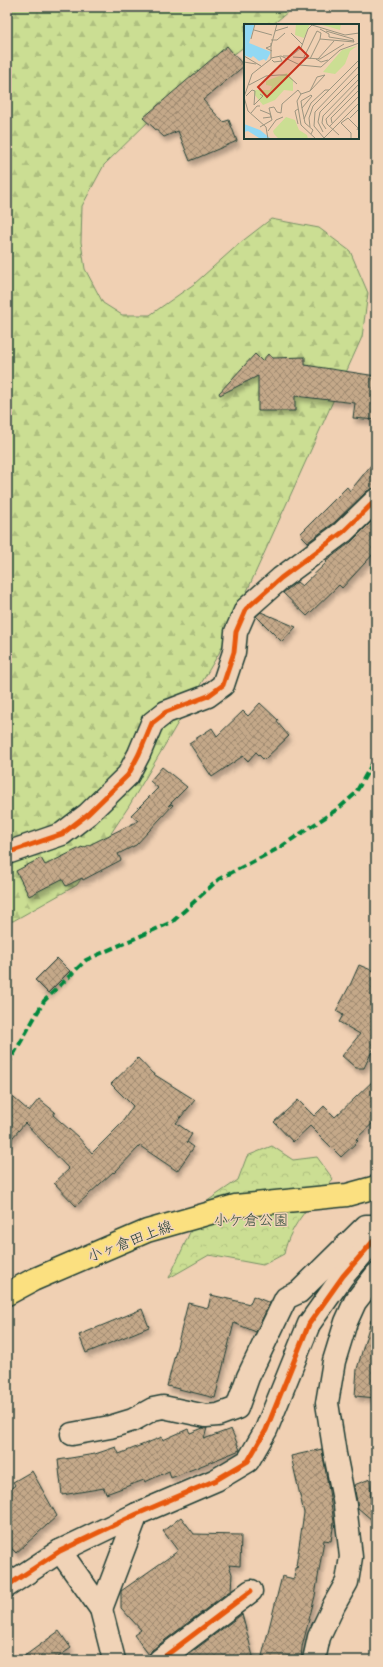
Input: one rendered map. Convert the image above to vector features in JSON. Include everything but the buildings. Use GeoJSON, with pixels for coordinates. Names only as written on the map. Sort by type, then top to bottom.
{"type":"FeatureCollection","features":[{"type":"Feature","properties":{"kind":"main road","name":"小ヶ倉田上線"},"geometry":{"type":"LineString","coordinates":[[7,1294],[33,1280],[147,1231],[235,1206],[347,1195],[376,1187]]}},
{"type":"Feature","properties":{"kind":"street"},"geometry":{"type":"LineString","coordinates":[[7,853],[62,834],[88,814],[128,775],[152,723],[166,712],[208,696],[223,685],[234,652],[236,632],[246,609],[280,578],[343,532],[376,500]]}},
{"type":"Feature","properties":{"kind":"street"},"geometry":{"type":"LineString","coordinates":[[72,1434],[110,1427],[133,1420],[153,1409],[163,1407],[206,1416],[218,1416],[237,1408],[248,1377],[286,1298],[299,1292],[366,1226],[376,1226]]}},
{"type":"Feature","properties":{"kind":"street"},"geometry":{"type":"LineString","coordinates":[[7,1586],[60,1551],[137,1514],[216,1480],[248,1461],[266,1430],[309,1324],[343,1276],[376,1238]]}},
{"type":"Feature","properties":{"kind":"street"},"geometry":{"type":"LineString","coordinates":[[314,1660],[319,1637],[347,1582],[351,1557],[345,1504],[327,1403],[339,1341],[346,1322],[355,1302],[376,1275]]}},
{"type":"Feature","properties":{"kind":"street"},"geometry":{"type":"LineString","coordinates":[[101,1609],[137,1514]]}},
{"type":"Feature","properties":{"kind":"street"},"geometry":{"type":"LineString","coordinates":[[60,1551],[101,1609],[114,1660]]}},
{"type":"Feature","properties":{"kind":"street"},"geometry":{"type":"LineString","coordinates":[[160,1660],[251,1591]]}},
{"type":"Feature","properties":{"kind":"green space"},"geometry":{"type":"Polygon","coordinates":[[[7,7],[294,7],[273,24],[244,24],[244,47],[158,112],[104,165],[82,206],[81,242],[85,269],[103,303],[122,315],[150,315],[194,284],[240,243],[271,219],[319,228],[350,251],[368,293],[362,337],[219,653],[129,806],[77,885],[13,921],[7,921],[7,7]]]}},
{"type":"Feature","properties":{"kind":"green space","name":"小ケ倉公園"},"geometry":{"type":"Polygon","coordinates":[[[272,1146],[293,1160],[317,1157],[333,1179],[297,1223],[287,1243],[284,1254],[263,1265],[209,1255],[169,1278],[203,1204],[238,1180],[247,1156],[272,1146]]]}},
{"type":"Feature","properties":{"kind":"marked path"},"geometry":{"type":"LineString","coordinates":[[7,1066],[44,1001],[86,960],[172,922],[219,879],[279,848],[339,808],[355,794],[376,757]]}},
{"type":"Feature","properties":{"kind":"cycle path"},"geometry":{"type":"LineString","coordinates":[[7,853],[62,834],[88,814],[128,775],[152,723],[166,712],[208,696],[223,685],[234,652],[236,632],[246,609],[281,578],[343,532],[376,500]]}},
{"type":"Feature","properties":{"kind":"cycle path"},"geometry":{"type":"LineString","coordinates":[[7,1586],[60,1551],[137,1514],[216,1480],[248,1461],[266,1430],[309,1324],[343,1276],[376,1238]]}},
{"type":"Feature","properties":{"kind":"cycle path"},"geometry":{"type":"LineString","coordinates":[[160,1660],[251,1591]]}}]}
